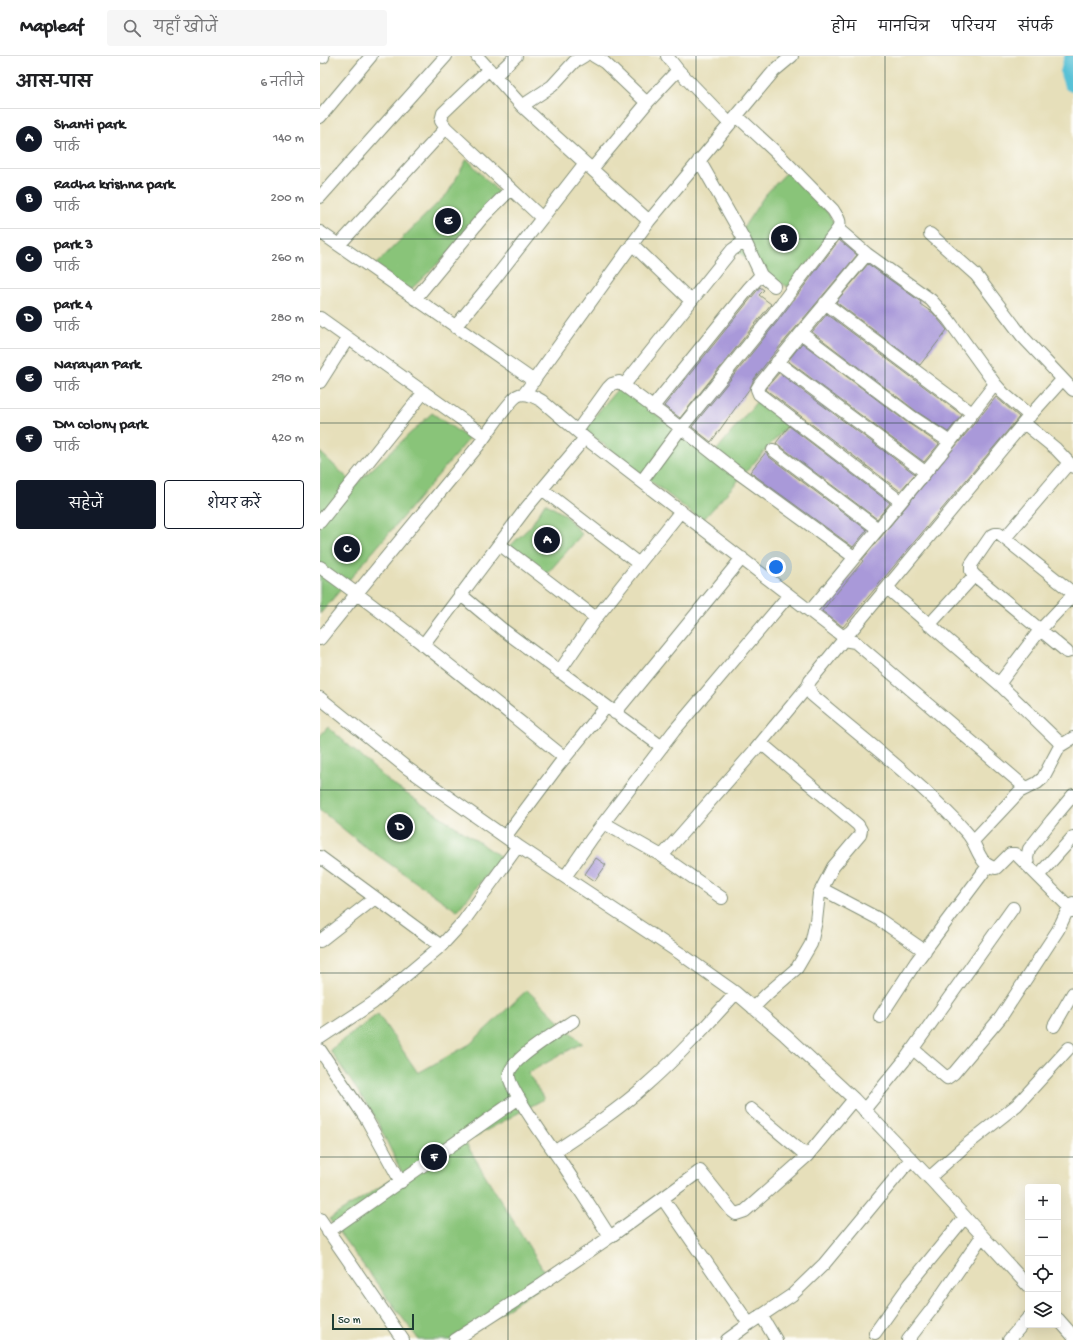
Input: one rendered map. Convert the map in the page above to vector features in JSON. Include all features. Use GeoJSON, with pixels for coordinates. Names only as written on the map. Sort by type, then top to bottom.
{"type":"FeatureCollection","features":[{"type":"Feature","properties":{"kind":"street"},"geometry":{"type":"LineString","coordinates":[[320,117],[371,56]]}},
{"type":"Feature","properties":{"kind":"street"},"geometry":{"type":"LineString","coordinates":[[320,197],[446,56]]}},
{"type":"Feature","properties":{"kind":"street"},"geometry":{"type":"LineString","coordinates":[[477,56],[522,106],[649,221]]}},
{"type":"Feature","properties":{"kind":"street"},"geometry":{"type":"LineString","coordinates":[[516,56],[492,72],[443,113],[441,121],[446,128],[542,218]]}},
{"type":"Feature","properties":{"kind":"street"},"geometry":{"type":"LineString","coordinates":[[522,106],[552,86],[574,62],[584,56]]}},
{"type":"Feature","properties":{"kind":"street"},"geometry":{"type":"LineString","coordinates":[[594,56],[604,62],[647,103]]}},
{"type":"Feature","properties":{"kind":"street"},"geometry":{"type":"LineString","coordinates":[[524,394],[649,221],[774,71],[792,56]]}},
{"type":"Feature","properties":{"kind":"street"},"geometry":{"type":"LineString","coordinates":[[642,481],[681,428],[771,316],[840,225],[839,219],[833,210],[780,156],[733,120],[678,70],[671,57]]}},
{"type":"Feature","properties":{"kind":"street"},"geometry":{"type":"LineString","coordinates":[[455,326],[542,218],[678,70]]}},
{"type":"Feature","properties":{"kind":"street"},"geometry":{"type":"LineString","coordinates":[[339,245],[446,128]]}},
{"type":"Feature","properties":{"kind":"street"},"geometry":{"type":"LineString","coordinates":[[699,160],[745,241],[761,275],[774,286]]}},
{"type":"Feature","properties":{"kind":"street"},"geometry":{"type":"LineString","coordinates":[[415,299],[482,218],[511,189]]}},
{"type":"Feature","properties":{"kind":"street"},"geometry":{"type":"LineString","coordinates":[[838,229],[867,254],[931,300],[948,319],[1003,394],[1071,465],[1005,538]]}},
{"type":"Feature","properties":{"kind":"street"},"geometry":{"type":"LineString","coordinates":[[320,232],[534,381]]}},
{"type":"Feature","properties":{"kind":"street"},"geometry":{"type":"LineString","coordinates":[[930,234],[976,275],[1022,336],[1073,390]]}},
{"type":"Feature","properties":{"kind":"street"},"geometry":{"type":"LineString","coordinates":[[624,385],[732,250],[745,241]]}},
{"type":"Feature","properties":{"kind":"street"},"geometry":{"type":"LineString","coordinates":[[632,244],[691,301]]}},
{"type":"Feature","properties":{"kind":"street"},"geometry":{"type":"LineString","coordinates":[[867,254],[777,362],[760,384],[758,389],[759,394],[900,501]]}},
{"type":"Feature","properties":{"kind":"street"},"geometry":{"type":"LineString","coordinates":[[652,408],[761,275]]}},
{"type":"Feature","properties":{"kind":"street"},"geometry":{"type":"LineString","coordinates":[[825,304],[972,413]]}},
{"type":"Feature","properties":{"kind":"street"},"geometry":{"type":"LineString","coordinates":[[320,318],[486,436]]}},
{"type":"Feature","properties":{"kind":"street"},"geometry":{"type":"LineString","coordinates":[[801,333],[912,417],[950,442]]}},
{"type":"Feature","properties":{"kind":"street"},"geometry":{"type":"LineString","coordinates":[[320,382],[348,338]]}},
{"type":"Feature","properties":{"kind":"street"},"geometry":{"type":"LineString","coordinates":[[777,362],[925,472]]}},
{"type":"Feature","properties":{"kind":"street"},"geometry":{"type":"LineString","coordinates":[[662,856],[761,743],[808,686],[810,681],[841,644],[843,639],[1027,419],[1062,380]]}},
{"type":"Feature","properties":{"kind":"street"},"geometry":{"type":"LineString","coordinates":[[423,645],[460,594],[542,489],[581,434],[608,388],[612,384],[619,382],[652,408],[681,428],[733,470],[854,558]]}},
{"type":"Feature","properties":{"kind":"street"},"geometry":{"type":"LineString","coordinates":[[810,611],[950,442],[995,384]]}},
{"type":"Feature","properties":{"kind":"street"},"geometry":{"type":"LineString","coordinates":[[320,522],[424,392]]}},
{"type":"Feature","properties":{"kind":"street"},"geometry":{"type":"LineString","coordinates":[[320,639],[486,436],[511,401],[517,396],[524,394],[535,396],[581,434],[810,611],[843,639],[855,642],[1026,788]]}},
{"type":"Feature","properties":{"kind":"street"},"geometry":{"type":"LineString","coordinates":[[773,450],[878,529]]}},
{"type":"Feature","properties":{"kind":"street"},"geometry":{"type":"LineString","coordinates":[[542,489],[639,564]]}},
{"type":"Feature","properties":{"kind":"street"},"geometry":{"type":"LineString","coordinates":[[559,672],[596,618],[681,511]]}},
{"type":"Feature","properties":{"kind":"street"},"geometry":{"type":"LineString","coordinates":[[999,684],[1040,630],[1073,594],[1005,538],[999,534],[995,534],[991,536],[971,565],[971,571],[1040,630],[1070,650],[1073,663]]}},
{"type":"Feature","properties":{"kind":"street"},"geometry":{"type":"LineString","coordinates":[[499,544],[596,618]]}},
{"type":"Feature","properties":{"kind":"street"},"geometry":{"type":"LineString","coordinates":[[505,837],[565,758],[611,710],[742,558]]}},
{"type":"Feature","properties":{"kind":"street"},"geometry":{"type":"LineString","coordinates":[[320,567],[357,593],[565,758]]}},
{"type":"Feature","properties":{"kind":"street"},"geometry":{"type":"LineString","coordinates":[[929,625],[973,577],[974,574]]}},
{"type":"Feature","properties":{"kind":"street"},"geometry":{"type":"LineString","coordinates":[[887,588],[999,684],[1055,737],[1060,746]]}},
{"type":"Feature","properties":{"kind":"street"},"geometry":{"type":"LineString","coordinates":[[460,594],[502,629],[662,747]]}},
{"type":"Feature","properties":{"kind":"street"},"geometry":{"type":"LineString","coordinates":[[565,877],[674,731],[789,595]]}},
{"type":"Feature","properties":{"kind":"street"},"geometry":{"type":"LineString","coordinates":[[808,686],[812,695],[932,797],[973,841],[976,850],[987,865],[996,868],[1010,854],[1015,854],[1072,907],[1001,1017],[954,1072],[947,1078],[913,1050]]}},
{"type":"Feature","properties":{"kind":"street"},"geometry":{"type":"LineString","coordinates":[[320,698],[407,768],[518,846],[681,954],[736,993],[785,1035],[854,1099],[1025,1283]]}},
{"type":"Feature","properties":{"kind":"street"},"geometry":{"type":"LineString","coordinates":[[973,841],[1019,792],[1037,783],[1043,778],[1060,746],[1073,738]]}},
{"type":"Feature","properties":{"kind":"street"},"geometry":{"type":"LineString","coordinates":[[753,1008],[797,968],[811,944],[816,921],[819,894],[833,867],[856,840],[861,830],[858,824],[761,743]]}},
{"type":"Feature","properties":{"kind":"street"},"geometry":{"type":"LineString","coordinates":[[1028,866],[1027,858],[1029,849],[1073,795]]}},
{"type":"Feature","properties":{"kind":"street"},"geometry":{"type":"LineString","coordinates":[[604,823],[662,856],[722,898]]}},
{"type":"Feature","properties":{"kind":"street"},"geometry":{"type":"LineString","coordinates":[[1038,876],[1073,837]]}},
{"type":"Feature","properties":{"kind":"street"},"geometry":{"type":"LineString","coordinates":[[320,1038],[373,1003],[441,946],[463,922],[518,846]]}},
{"type":"Feature","properties":{"kind":"street"},"geometry":{"type":"LineString","coordinates":[[320,857],[441,946]]}},
{"type":"Feature","properties":{"kind":"street"},"geometry":{"type":"LineString","coordinates":[[880,1017],[925,951],[988,866],[987,865]]}},
{"type":"Feature","properties":{"kind":"street"},"geometry":{"type":"LineString","coordinates":[[822,889],[877,918],[925,951]]}},
{"type":"Feature","properties":{"kind":"street"},"geometry":{"type":"LineString","coordinates":[[320,941],[375,898]]}},
{"type":"Feature","properties":{"kind":"street"},"geometry":{"type":"LineString","coordinates":[[864,1110],[913,1050],[1013,908]]}},
{"type":"Feature","properties":{"kind":"street"},"geometry":{"type":"LineString","coordinates":[[554,1152],[614,1112],[646,1085],[679,1054],[736,993]]}},
{"type":"Feature","properties":{"kind":"street"},"geometry":{"type":"LineString","coordinates":[[1054,1026],[1073,993]]}},
{"type":"Feature","properties":{"kind":"street"},"geometry":{"type":"LineString","coordinates":[[573,1021],[517,1061],[511,1068],[509,1074],[511,1082],[520,1098],[610,1237]]}},
{"type":"Feature","properties":{"kind":"street"},"geometry":{"type":"LineString","coordinates":[[929,1178],[965,1146],[1017,1105],[1069,1048]]}},
{"type":"Feature","properties":{"kind":"street"},"geometry":{"type":"LineString","coordinates":[[320,1050],[367,1120],[401,1182]]}},
{"type":"Feature","properties":{"kind":"street"},"geometry":{"type":"LineString","coordinates":[[328,1232],[520,1098]]}},
{"type":"Feature","properties":{"kind":"street"},"geometry":{"type":"LineString","coordinates":[[455,1340],[537,1287],[610,1237],[700,1171],[732,1211],[736,1214],[740,1214],[745,1211],[807,1156],[854,1099]]}},
{"type":"Feature","properties":{"kind":"street"},"geometry":{"type":"LineString","coordinates":[[751,1109],[807,1156]]}},
{"type":"Feature","properties":{"kind":"street"},"geometry":{"type":"LineString","coordinates":[[727,1340],[761,1315],[792,1295],[818,1269],[911,1159]]}},
{"type":"Feature","properties":{"kind":"street"},"geometry":{"type":"LineString","coordinates":[[662,1199],[749,1324]]}},
{"type":"Feature","properties":{"kind":"street"},"geometry":{"type":"LineString","coordinates":[[875,1333],[910,1284],[965,1217]]}},
{"type":"Feature","properties":{"kind":"street"},"geometry":{"type":"LineString","coordinates":[[320,1219],[403,1340]]}},
{"type":"Feature","properties":{"kind":"street"},"geometry":{"type":"LineString","coordinates":[[908,1340],[932,1309],[982,1236]]}},
{"type":"Feature","properties":{"kind":"street"},"geometry":{"type":"LineString","coordinates":[[761,1315],[776,1340]]}},
{"type":"Feature","properties":{"kind":"street"},"geometry":{"type":"LineString","coordinates":[[1009,1340],[1025,1321]]}},
{"type":"Feature","properties":{"kind":"street"},"geometry":{"type":"LineString","coordinates":[[1061,1323],[1073,1336]]}},
{"type":"Feature","properties":{"kind":"green space"},"geometry":{"type":"Polygon","coordinates":[[[467,159],[501,195],[451,251],[407,293],[374,266],[448,193],[467,159]]]}},
{"type":"Feature","properties":{"kind":"green space"},"geometry":{"type":"Polygon","coordinates":[[[787,172],[812,188],[838,229],[788,287],[768,275],[731,246],[765,195],[787,172]]]}},
{"type":"Feature","properties":{"kind":"green space"},"geometry":{"type":"Polygon","coordinates":[[[620,386],[711,457],[758,400],[788,425],[702,521],[584,429],[620,386]]]}},
{"type":"Feature","properties":{"kind":"green space"},"geometry":{"type":"Polygon","coordinates":[[[432,413],[469,439],[320,614],[320,452],[355,485],[432,413]]]}},
{"type":"Feature","properties":{"kind":"green space"},"geometry":{"type":"Polygon","coordinates":[[[545,503],[565,515],[582,534],[547,574],[510,546],[531,526],[545,503]]]}},
{"type":"Feature","properties":{"kind":"green space"},"geometry":{"type":"Polygon","coordinates":[[[328,727],[392,784],[501,857],[457,911],[363,845],[320,810],[320,736],[328,727]]]}},
{"type":"Feature","properties":{"kind":"green space"},"geometry":{"type":"Polygon","coordinates":[[[527,990],[582,1043],[528,1073],[544,1099],[465,1142],[550,1281],[459,1340],[419,1340],[329,1219],[402,1173],[374,1115],[330,1050],[378,1014],[418,1073],[470,1044],[527,990]]]}},
{"type":"Feature","properties":{"kind":"building"},"geometry":{"type":"Polygon","coordinates":[[[839,240],[857,255],[771,357],[754,379],[750,388],[711,442],[692,427],[777,322],[839,240]]]}},
{"type":"Feature","properties":{"kind":"building"},"geometry":{"type":"Polygon","coordinates":[[[868,264],[921,302],[920,304],[933,313],[947,330],[920,365],[836,302],[868,264]]]}},
{"type":"Feature","properties":{"kind":"building"},"geometry":{"type":"Polygon","coordinates":[[[760,287],[764,290],[759,295],[771,304],[680,418],[664,406],[760,287]]]}},
{"type":"Feature","properties":{"kind":"building"},"geometry":{"type":"Polygon","coordinates":[[[827,314],[962,415],[948,432],[916,411],[812,332],[827,314]]]}},
{"type":"Feature","properties":{"kind":"building"},"geometry":{"type":"Polygon","coordinates":[[[802,343],[908,423],[939,444],[924,462],[788,361],[802,343]]]}},
{"type":"Feature","properties":{"kind":"building"},"geometry":{"type":"Polygon","coordinates":[[[779,373],[915,474],[900,491],[765,389],[779,373]]]}},
{"type":"Feature","properties":{"kind":"building"},"geometry":{"type":"Polygon","coordinates":[[[996,397],[1019,417],[843,627],[822,611],[996,397]]]}},
{"type":"Feature","properties":{"kind":"building"},"geometry":{"type":"Polygon","coordinates":[[[789,426],[890,503],[877,519],[776,443],[789,426]]]}},
{"type":"Feature","properties":{"kind":"building"},"geometry":{"type":"Polygon","coordinates":[[[766,452],[768,456],[867,530],[853,547],[750,472],[766,452]]]}},
{"type":"Feature","properties":{"kind":"building"},"geometry":{"type":"Polygon","coordinates":[[[596,858],[606,865],[595,881],[585,874],[596,858]]]}},
{"type":"Feature","properties":{"kind":"waterway"},"geometry":{"type":"LineString","coordinates":[[1073,61],[1070,73],[1073,82]]}},
{"type":"Feature","properties":{"kind":"place","name":"Narayan Park"},"geometry":{"type":"Point","coordinates":[448,221]}},
{"type":"Feature","properties":{"kind":"place","name":"Radha krishna park"},"geometry":{"type":"Point","coordinates":[784,238]}},
{"type":"Feature","properties":{"kind":"place","name":"Shanti park"},"geometry":{"type":"Point","coordinates":[547,540]}},
{"type":"Feature","properties":{"kind":"place","name":"park 3"},"geometry":{"type":"Point","coordinates":[347,549]}},
{"type":"Feature","properties":{"kind":"place","name":"park 4"},"geometry":{"type":"Point","coordinates":[400,827]}},
{"type":"Feature","properties":{"kind":"place","name":"DM colony park"},"geometry":{"type":"Point","coordinates":[434,1157]}}]}
